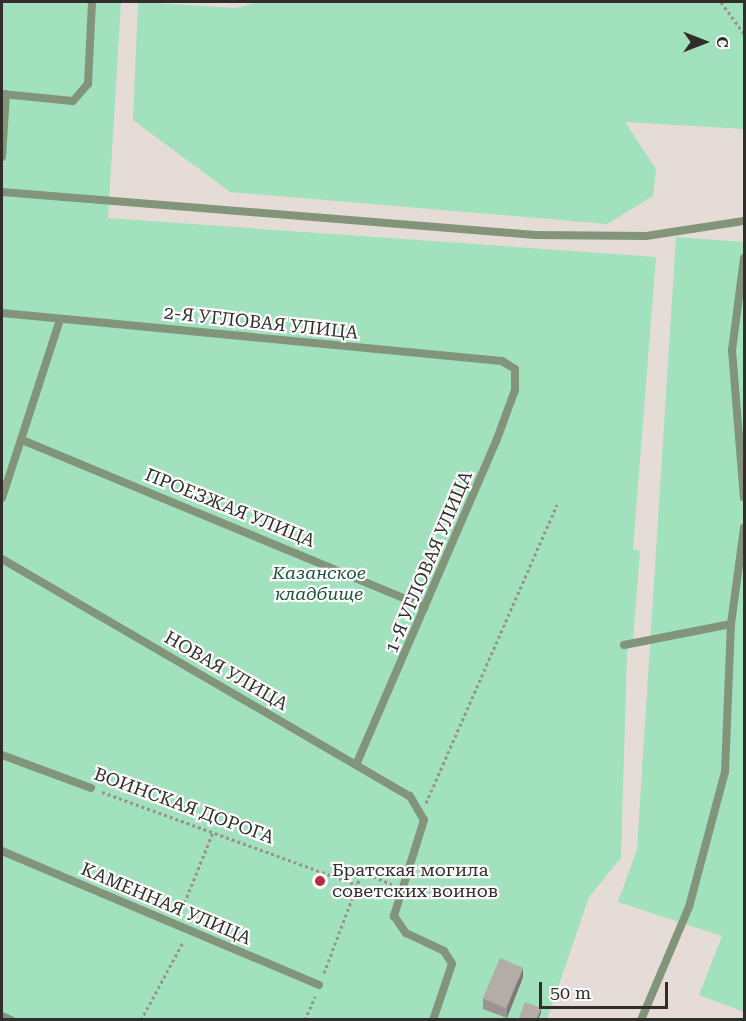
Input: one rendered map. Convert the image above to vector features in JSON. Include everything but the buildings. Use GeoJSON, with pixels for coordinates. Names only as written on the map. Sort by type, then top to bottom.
{"type":"FeatureCollection","features":[{"type":"Feature","properties":{"kind":"lane"},"geometry":{"type":"LineString","coordinates":[[2,158],[4,94],[73,101],[88,84],[92,2]]}},
{"type":"Feature","properties":{"kind":"lane"},"geometry":{"type":"LineString","coordinates":[[2,192],[535,236],[646,236],[744,221]]}},
{"type":"Feature","properties":{"kind":"lane"},"geometry":{"type":"LineString","coordinates":[[744,258],[732,350],[744,498]]}},
{"type":"Feature","properties":{"kind":"lane","name":"2-Я УГЛОВАЯ УЛИЦА"},"geometry":{"type":"LineString","coordinates":[[2,312],[502,362],[515,369]]}},
{"type":"Feature","properties":{"kind":"lane"},"geometry":{"type":"LineString","coordinates":[[2,498],[60,319]]}},
{"type":"Feature","properties":{"kind":"lane","name":"1-Я УГЛОВАЯ УЛИЦА"},"geometry":{"type":"LineString","coordinates":[[357,763],[497,439],[515,390],[515,369]]}},
{"type":"Feature","properties":{"kind":"lane","name":"ПРОЕЗЖАЯ УЛИЦА"},"geometry":{"type":"LineString","coordinates":[[22,440],[425,607]]}},
{"type":"Feature","properties":{"kind":"lane"},"geometry":{"type":"LineString","coordinates":[[641,1020],[689,907],[725,772],[730,624],[744,528]]}},
{"type":"Feature","properties":{"kind":"lane","name":"НОВАЯ УЛИЦА"},"geometry":{"type":"LineString","coordinates":[[2,559],[357,763],[423,810]]}},
{"type":"Feature","properties":{"kind":"lane"},"geometry":{"type":"LineString","coordinates":[[624,645],[730,624]]}},
{"type":"Feature","properties":{"kind":"lane","name":"ВОИНСКАЯ ДОРОГА"},"geometry":{"type":"LineString","coordinates":[[2,755],[91,788]]}},
{"type":"Feature","properties":{"kind":"lane"},"geometry":{"type":"LineString","coordinates":[[423,810],[424,820],[395,900],[398,926],[444,951],[452,964],[433,1020]]}},
{"type":"Feature","properties":{"kind":"lane","name":"КАМЕННАЯ УЛИЦА"},"geometry":{"type":"LineString","coordinates":[[2,850],[319,985]]}},
{"type":"Feature","properties":{"kind":"lane"},"geometry":{"type":"LineString","coordinates":[[2,1016],[11,1020]]}},
{"type":"Feature","properties":{"kind":"path"},"geometry":{"type":"LineString","coordinates":[[721,2],[744,34]]}},
{"type":"Feature","properties":{"kind":"path"},"geometry":{"type":"LineString","coordinates":[[423,810],[557,504]]}},
{"type":"Feature","properties":{"kind":"path","name":"ВОИНСКАЯ ДОРОГА"},"geometry":{"type":"LineString","coordinates":[[91,788],[357,885]]}},
{"type":"Feature","properties":{"kind":"path"},"geometry":{"type":"LineString","coordinates":[[175,923],[213,832]]}},
{"type":"Feature","properties":{"kind":"path"},"geometry":{"type":"LineString","coordinates":[[305,1020],[362,872],[400,887]]}},
{"type":"Feature","properties":{"kind":"path"},"geometry":{"type":"LineString","coordinates":[[141,1020],[189,929]]}},
{"type":"Feature","properties":{"kind":"green space","name":"Казанское кладбище"},"geometry":{"type":"Polygon","coordinates":[[[2,2],[121,2],[108,218],[656,257],[633,549],[640,551],[633,640],[627,652],[621,858],[589,897],[547,1019],[2,1020],[2,2]]]}},
{"type":"Feature","properties":{"kind":"green space"},"geometry":{"type":"Polygon","coordinates":[[[138,2],[237,8],[258,2],[744,2],[744,129],[625,122],[656,169],[653,196],[607,224],[230,192],[133,120],[138,2]]]}},
{"type":"Feature","properties":{"kind":"green space"},"geometry":{"type":"Polygon","coordinates":[[[676,237],[744,242],[744,1012],[699,995],[722,936],[618,902],[637,849],[676,237]]]}},
{"type":"Feature","properties":{"kind":"place","name":"Братская могила советских воинов"},"geometry":{"type":"Point","coordinates":[320,881]}}]}
